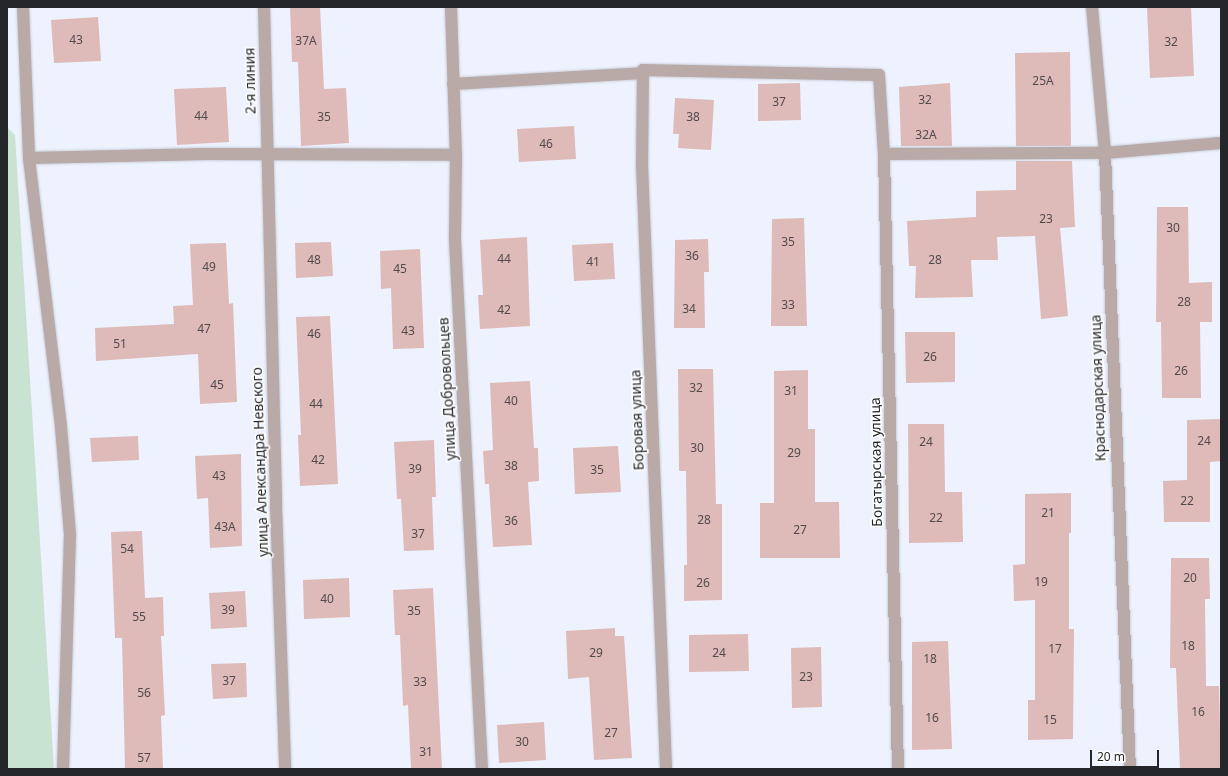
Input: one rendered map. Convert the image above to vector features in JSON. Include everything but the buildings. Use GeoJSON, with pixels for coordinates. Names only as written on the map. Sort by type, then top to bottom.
{"type":"FeatureCollection","features":[{"type":"Feature","properties":{"kind":"street"},"geometry":{"type":"LineString","coordinates":[[23,7],[30,158],[56,380],[70,534],[62,769]]}},
{"type":"Feature","properties":{"kind":"street","name":"2-я линия"},"geometry":{"type":"LineString","coordinates":[[264,7],[267,154]]}},
{"type":"Feature","properties":{"kind":"street","name":"улица Добровольцев"},"geometry":{"type":"LineString","coordinates":[[450,7],[456,155],[455,240],[482,769]]}},
{"type":"Feature","properties":{"kind":"street","name":"Краснодарская улица"},"geometry":{"type":"LineString","coordinates":[[1092,7],[1105,152],[1130,769]]}},
{"type":"Feature","properties":{"kind":"street"},"geometry":{"type":"LineString","coordinates":[[453,84],[642,73],[643,70]]}},
{"type":"Feature","properties":{"kind":"street","name":"Богатырская улица"},"geometry":{"type":"LineString","coordinates":[[643,70],[878,75],[884,154],[898,769]]}},
{"type":"Feature","properties":{"kind":"street","name":"Боровая улица"},"geometry":{"type":"LineString","coordinates":[[643,70],[642,165],[666,769]]}},
{"type":"Feature","properties":{"kind":"street"},"geometry":{"type":"LineString","coordinates":[[884,154],[1105,152],[1221,142]]}},
{"type":"Feature","properties":{"kind":"street"},"geometry":{"type":"LineString","coordinates":[[30,158],[267,154],[456,155]]}},
{"type":"Feature","properties":{"kind":"street","name":"улица Александра Невского"},"geometry":{"type":"LineString","coordinates":[[267,154],[285,769]]}},
{"type":"Feature","properties":{"kind":"green space"},"geometry":{"type":"Polygon","coordinates":[[[7,127],[15,135],[54,769],[7,769],[7,127]]]}}]}
